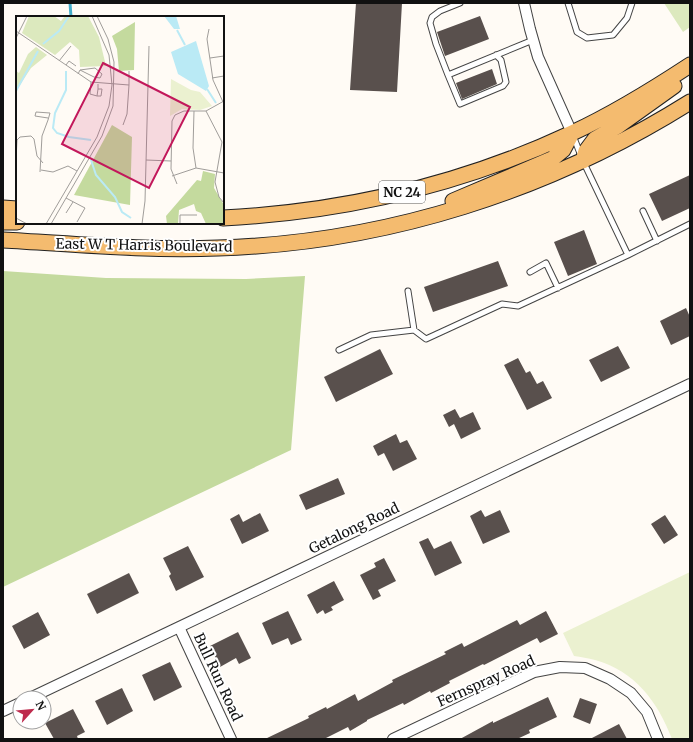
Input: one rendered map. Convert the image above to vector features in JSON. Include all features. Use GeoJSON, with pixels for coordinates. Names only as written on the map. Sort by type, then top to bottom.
{"type":"FeatureCollection","features":[{"type":"Feature","properties":{"kind":"main road","name":"East W T Harris Boulevard"},"geometry":{"type":"LineString","coordinates":[[224,218],[327,207],[390,195],[422,187],[502,162],[572,133],[641,96],[690,65]]}},
{"type":"Feature","properties":{"kind":"main road"},"geometry":{"type":"LineString","coordinates":[[583,162],[586,151],[595,139],[618,126],[690,75]]}},
{"type":"Feature","properties":{"kind":"main road","name":"East W T Harris Boulevard"},"geometry":{"type":"LineString","coordinates":[[3,240],[94,246],[190,249],[293,243],[372,230],[434,216],[471,205],[547,177],[583,162],[655,124],[690,102]]}},
{"type":"Feature","properties":{"kind":"main road"},"geometry":{"type":"LineString","coordinates":[[372,230],[477,192],[552,159],[563,150],[572,133]]}},
{"type":"Feature","properties":{"kind":"main road"},"geometry":{"type":"LineString","coordinates":[[3,208],[16,209]]}},
{"type":"Feature","properties":{"kind":"main road"},"geometry":{"type":"LineString","coordinates":[[3,222],[16,222]]}},
{"type":"Feature","properties":{"kind":"street"},"geometry":{"type":"LineString","coordinates":[[524,3],[538,57],[572,133]]}},
{"type":"Feature","properties":{"kind":"street","name":"Getalong Road"},"geometry":{"type":"LineString","coordinates":[[47,690],[690,384]]}},
{"type":"Feature","properties":{"kind":"street","name":"Bull Run Road"},"geometry":{"type":"LineString","coordinates":[[179,628],[231,739]]}},
{"type":"Feature","properties":{"kind":"street","name":"Fernspray Road"},"geometry":{"type":"LineString","coordinates":[[393,739],[534,672],[560,667],[586,668],[610,679],[631,693],[647,712],[658,739]]}},
{"type":"Feature","properties":{"kind":"lane"},"geometry":{"type":"LineString","coordinates":[[460,3],[440,11],[432,17],[430,23],[436,44],[460,104],[503,86],[506,82],[501,60],[496,55]]}},
{"type":"Feature","properties":{"kind":"lane"},"geometry":{"type":"LineString","coordinates":[[568,3],[577,32],[587,38],[613,35],[627,18],[632,3]]}},
{"type":"Feature","properties":{"kind":"lane"},"geometry":{"type":"LineString","coordinates":[[448,75],[533,40]]}},
{"type":"Feature","properties":{"kind":"lane"},"geometry":{"type":"LineString","coordinates":[[572,133],[583,162],[628,255]]}},
{"type":"Feature","properties":{"kind":"lane"},"geometry":{"type":"LineString","coordinates":[[642,211],[657,240]]}},
{"type":"Feature","properties":{"kind":"lane"},"geometry":{"type":"LineString","coordinates":[[339,350],[371,335],[414,330],[426,339],[502,304],[518,306],[628,255],[690,224]]}},
{"type":"Feature","properties":{"kind":"lane"},"geometry":{"type":"LineString","coordinates":[[530,272],[546,264],[558,288]]}},
{"type":"Feature","properties":{"kind":"lane"},"geometry":{"type":"LineString","coordinates":[[408,291],[414,330]]}},
{"type":"Feature","properties":{"kind":"green space"},"geometry":{"type":"Polygon","coordinates":[[[664,3],[690,3],[690,27],[683,32],[664,3]]]}},
{"type":"Feature","properties":{"kind":"green space"},"geometry":{"type":"Polygon","coordinates":[[[3,271],[106,278],[246,279],[305,276],[291,450],[3,587],[3,271]]]}},
{"type":"Feature","properties":{"kind":"green space"},"geometry":{"type":"Polygon","coordinates":[[[690,572],[690,739],[672,739],[660,713],[643,690],[633,680],[609,665],[592,659],[574,656],[563,633],[690,572]]]}},
{"type":"Feature","properties":{"kind":"building"},"geometry":{"type":"Polygon","coordinates":[[[356,3],[402,3],[397,92],[350,90],[356,3]]]}},
{"type":"Feature","properties":{"kind":"building"},"geometry":{"type":"Polygon","coordinates":[[[480,16],[489,39],[445,56],[437,32],[480,16]]]}},
{"type":"Feature","properties":{"kind":"building"},"geometry":{"type":"Polygon","coordinates":[[[492,69],[497,84],[462,99],[456,83],[492,69]]]}},
{"type":"Feature","properties":{"kind":"building"},"geometry":{"type":"Polygon","coordinates":[[[690,175],[690,208],[662,221],[649,194],[690,175]]]}},
{"type":"Feature","properties":{"kind":"building"},"geometry":{"type":"Polygon","coordinates":[[[584,230],[597,264],[568,276],[554,242],[584,230]]]}},
{"type":"Feature","properties":{"kind":"building"},"geometry":{"type":"Polygon","coordinates":[[[498,261],[508,286],[433,312],[424,287],[498,261]]]}},
{"type":"Feature","properties":{"kind":"building"},"geometry":{"type":"Polygon","coordinates":[[[686,308],[690,317],[690,336],[671,345],[660,321],[686,308]]]}},
{"type":"Feature","properties":{"kind":"building"},"geometry":{"type":"Polygon","coordinates":[[[618,346],[630,368],[601,382],[589,360],[618,346]]]}},
{"type":"Feature","properties":{"kind":"building"},"geometry":{"type":"Polygon","coordinates":[[[380,349],[393,374],[336,402],[324,377],[380,349]]]}},
{"type":"Feature","properties":{"kind":"building"},"geometry":{"type":"Polygon","coordinates":[[[518,358],[526,373],[530,371],[537,384],[543,381],[552,398],[527,410],[504,365],[518,358]]]}},
{"type":"Feature","properties":{"kind":"building"},"geometry":{"type":"Polygon","coordinates":[[[455,409],[460,418],[473,412],[481,429],[461,439],[454,424],[449,427],[443,415],[455,409]]]}},
{"type":"Feature","properties":{"kind":"building"},"geometry":{"type":"Polygon","coordinates":[[[396,434],[400,443],[407,440],[417,459],[393,471],[384,453],[378,456],[373,446],[396,434]]]}},
{"type":"Feature","properties":{"kind":"building"},"geometry":{"type":"Polygon","coordinates":[[[338,478],[345,494],[306,510],[299,495],[338,478]]]}},
{"type":"Feature","properties":{"kind":"building"},"geometry":{"type":"Polygon","coordinates":[[[481,510],[485,517],[500,510],[510,532],[483,544],[470,516],[481,510]]]}},
{"type":"Feature","properties":{"kind":"building"},"geometry":{"type":"Polygon","coordinates":[[[260,513],[269,531],[242,544],[230,519],[239,514],[243,522],[260,513]]]}},
{"type":"Feature","properties":{"kind":"building"},"geometry":{"type":"Polygon","coordinates":[[[665,515],[678,535],[664,544],[651,524],[665,515]]]}},
{"type":"Feature","properties":{"kind":"building"},"geometry":{"type":"Polygon","coordinates":[[[428,538],[434,549],[451,541],[462,563],[435,576],[419,542],[428,538]]]}},
{"type":"Feature","properties":{"kind":"building"},"geometry":{"type":"Polygon","coordinates":[[[188,546],[204,577],[176,591],[169,576],[171,574],[163,558],[188,546]]]}},
{"type":"Feature","properties":{"kind":"building"},"geometry":{"type":"Polygon","coordinates":[[[384,558],[396,581],[378,590],[381,596],[373,600],[360,575],[376,567],[374,563],[384,558]]]}},
{"type":"Feature","properties":{"kind":"building"},"geometry":{"type":"Polygon","coordinates":[[[129,573],[139,593],[97,614],[87,594],[129,573]]]}},
{"type":"Feature","properties":{"kind":"building"},"geometry":{"type":"Polygon","coordinates":[[[334,581],[344,600],[331,607],[333,610],[325,614],[323,610],[317,614],[307,595],[334,581]]]}},
{"type":"Feature","properties":{"kind":"building"},"geometry":{"type":"Polygon","coordinates":[[[288,611],[302,640],[291,645],[288,638],[272,645],[262,623],[288,611]]]}},
{"type":"Feature","properties":{"kind":"building"},"geometry":{"type":"Polygon","coordinates":[[[546,611],[558,634],[540,643],[537,638],[449,681],[450,683],[431,693],[430,691],[404,705],[403,703],[367,720],[350,731],[348,727],[324,739],[265,739],[309,718],[308,716],[326,707],[327,709],[355,694],[358,701],[393,682],[392,680],[446,654],[444,652],[462,643],[464,647],[517,620],[520,625],[546,611]]]}},
{"type":"Feature","properties":{"kind":"building"},"geometry":{"type":"Polygon","coordinates":[[[38,612],[50,635],[24,649],[12,626],[38,612]]]}},
{"type":"Feature","properties":{"kind":"building"},"geometry":{"type":"Polygon","coordinates":[[[238,632],[251,658],[239,664],[236,658],[220,667],[210,646],[238,632]]]}},
{"type":"Feature","properties":{"kind":"building"},"geometry":{"type":"Polygon","coordinates":[[[170,662],[182,687],[154,701],[142,675],[170,662]]]}},
{"type":"Feature","properties":{"kind":"building"},"geometry":{"type":"Polygon","coordinates":[[[122,688],[133,711],[107,725],[95,701],[122,688]]]}},
{"type":"Feature","properties":{"kind":"building"},"geometry":{"type":"Polygon","coordinates":[[[548,697],[557,717],[529,730],[530,733],[517,739],[460,739],[493,721],[493,723],[548,697]]]}},
{"type":"Feature","properties":{"kind":"building"},"geometry":{"type":"Polygon","coordinates":[[[580,698],[597,704],[590,724],[573,717],[580,698]]]}},
{"type":"Feature","properties":{"kind":"building"},"geometry":{"type":"Polygon","coordinates":[[[73,709],[85,732],[77,736],[78,739],[54,739],[49,730],[52,730],[52,720],[73,709]]]}},
{"type":"Feature","properties":{"kind":"building"},"geometry":{"type":"Polygon","coordinates":[[[619,724],[627,739],[590,739],[619,724]]]}},
{"type":"Feature","properties":{"kind":"waterway"},"geometry":{"type":"LineString","coordinates":[[70,3],[71,16]]}}]}
